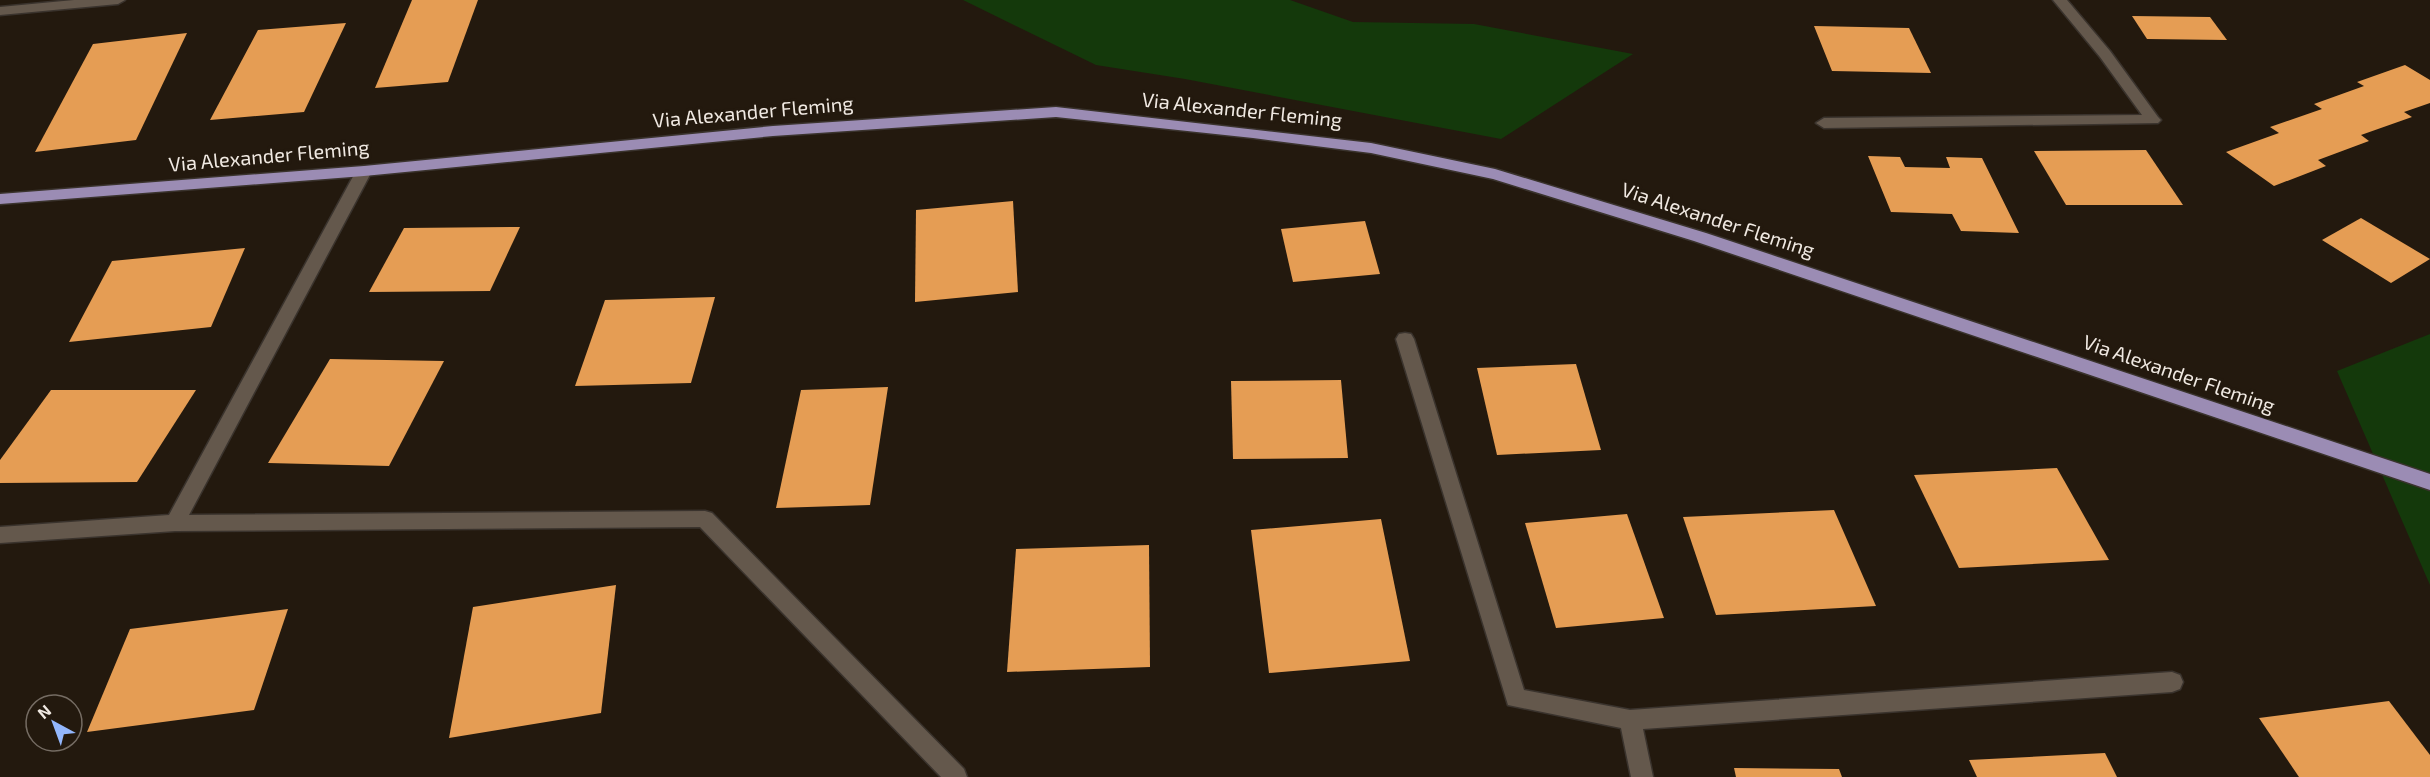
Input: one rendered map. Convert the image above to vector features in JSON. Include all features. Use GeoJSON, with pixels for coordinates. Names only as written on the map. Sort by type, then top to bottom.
{"type":"FeatureCollection","features":[{"type":"Feature","properties":{"kind":"main road","name":"Via Alexander Fleming"},"geometry":{"type":"LineString","coordinates":[[0,199],[364,171],[773,131],[1056,112],[1347,145],[1495,174],[1700,237],[2430,482]]}},
{"type":"Feature","properties":{"kind":"street"},"geometry":{"type":"LineString","coordinates":[[1,11],[118,0]]}},
{"type":"Feature","properties":{"kind":"street"},"geometry":{"type":"LineString","coordinates":[[1824,123],[2153,120],[2060,0]]}},
{"type":"Feature","properties":{"kind":"street"},"geometry":{"type":"LineString","coordinates":[[175,523],[364,171]]}},
{"type":"Feature","properties":{"kind":"street"},"geometry":{"type":"LineString","coordinates":[[1405,339],[1516,698],[1630,720],[2172,682]]}},
{"type":"Feature","properties":{"kind":"street"},"geometry":{"type":"LineString","coordinates":[[0,536],[175,523],[705,519],[956,777]]}},
{"type":"Feature","properties":{"kind":"street"},"geometry":{"type":"LineString","coordinates":[[1630,720],[1642,777]]}},
{"type":"Feature","properties":{"kind":"green space"},"geometry":{"type":"Polygon","coordinates":[[[963,0],[1290,0],[1353,22],[1474,24],[1633,54],[1501,139],[1185,79],[1096,65],[963,0]]]}},
{"type":"Feature","properties":{"kind":"green space"},"geometry":{"type":"Polygon","coordinates":[[[2430,334],[2430,585],[2337,371],[2430,334]]]}},
{"type":"Feature","properties":{"kind":"building"},"geometry":{"type":"Polygon","coordinates":[[[412,0],[478,0],[448,82],[375,88],[412,0]]]}},
{"type":"Feature","properties":{"kind":"building"},"geometry":{"type":"Polygon","coordinates":[[[2132,16],[2210,17],[2227,40],[2147,39],[2132,16]]]}},
{"type":"Feature","properties":{"kind":"building"},"geometry":{"type":"Polygon","coordinates":[[[346,23],[304,112],[210,120],[258,30],[346,23]]]}},
{"type":"Feature","properties":{"kind":"building"},"geometry":{"type":"Polygon","coordinates":[[[1814,26],[1909,28],[1931,73],[1832,71],[1814,26]]]}},
{"type":"Feature","properties":{"kind":"building"},"geometry":{"type":"Polygon","coordinates":[[[187,33],[136,140],[35,152],[93,44],[187,33]]]}},
{"type":"Feature","properties":{"kind":"building"},"geometry":{"type":"Polygon","coordinates":[[[2405,65],[2430,80],[2430,103],[2404,112],[2412,117],[2361,135],[2369,141],[2318,160],[2326,166],[2274,186],[2226,152],[2279,133],[2270,127],[2322,109],[2314,104],[2364,86],[2357,82],[2405,65]]]}},
{"type":"Feature","properties":{"kind":"building"},"geometry":{"type":"Polygon","coordinates":[[[2146,150],[2183,205],[2066,205],[2034,151],[2146,150]]]}},
{"type":"Feature","properties":{"kind":"building"},"geometry":{"type":"Polygon","coordinates":[[[1868,156],[1900,157],[1905,167],[1950,168],[1946,157],[1982,158],[2019,233],[1961,231],[1952,214],[1891,212],[1868,156]]]}},
{"type":"Feature","properties":{"kind":"building"},"geometry":{"type":"Polygon","coordinates":[[[1013,201],[1018,292],[915,302],[916,210],[1013,201]]]}},
{"type":"Feature","properties":{"kind":"building"},"geometry":{"type":"Polygon","coordinates":[[[2361,218],[2430,259],[2391,283],[2322,240],[2361,218]]]}},
{"type":"Feature","properties":{"kind":"building"},"geometry":{"type":"Polygon","coordinates":[[[1365,221],[1380,274],[1293,282],[1281,229],[1365,221]]]}},
{"type":"Feature","properties":{"kind":"building"},"geometry":{"type":"Polygon","coordinates":[[[520,227],[490,291],[369,292],[404,228],[520,227]]]}},
{"type":"Feature","properties":{"kind":"building"},"geometry":{"type":"Polygon","coordinates":[[[245,248],[211,327],[69,342],[112,261],[245,248]]]}},
{"type":"Feature","properties":{"kind":"building"},"geometry":{"type":"Polygon","coordinates":[[[715,297],[691,383],[575,386],[605,300],[715,297]]]}},
{"type":"Feature","properties":{"kind":"building"},"geometry":{"type":"Polygon","coordinates":[[[330,359],[444,361],[389,466],[268,463],[330,359]]]}},
{"type":"Feature","properties":{"kind":"building"},"geometry":{"type":"Polygon","coordinates":[[[1576,364],[1601,450],[1497,455],[1477,368],[1576,364]]]}},
{"type":"Feature","properties":{"kind":"building"},"geometry":{"type":"Polygon","coordinates":[[[1341,380],[1348,458],[1233,459],[1231,381],[1341,380]]]}},
{"type":"Feature","properties":{"kind":"building"},"geometry":{"type":"Polygon","coordinates":[[[888,387],[870,505],[776,508],[801,390],[888,387]]]}},
{"type":"Feature","properties":{"kind":"building"},"geometry":{"type":"Polygon","coordinates":[[[51,390],[196,390],[137,482],[0,483],[0,460],[51,390]]]}},
{"type":"Feature","properties":{"kind":"building"},"geometry":{"type":"Polygon","coordinates":[[[2057,468],[2109,560],[1959,568],[1914,475],[2057,468]]]}},
{"type":"Feature","properties":{"kind":"building"},"geometry":{"type":"Polygon","coordinates":[[[1834,510],[1876,606],[1716,615],[1683,517],[1834,510]]]}},
{"type":"Feature","properties":{"kind":"building"},"geometry":{"type":"Polygon","coordinates":[[[1627,514],[1664,618],[1556,628],[1525,523],[1627,514]]]}},
{"type":"Feature","properties":{"kind":"building"},"geometry":{"type":"Polygon","coordinates":[[[1381,519],[1410,661],[1269,673],[1251,530],[1381,519]]]}},
{"type":"Feature","properties":{"kind":"building"},"geometry":{"type":"Polygon","coordinates":[[[1149,545],[1150,667],[1007,672],[1016,549],[1149,545]]]}},
{"type":"Feature","properties":{"kind":"building"},"geometry":{"type":"Polygon","coordinates":[[[616,585],[601,713],[449,738],[473,607],[616,585]]]}},
{"type":"Feature","properties":{"kind":"building"},"geometry":{"type":"Polygon","coordinates":[[[288,609],[254,710],[87,732],[130,629],[288,609]]]}},
{"type":"Feature","properties":{"kind":"building"},"geometry":{"type":"Polygon","coordinates":[[[2389,701],[2430,755],[2430,777],[2299,777],[2259,718],[2389,701]]]}},
{"type":"Feature","properties":{"kind":"building"},"geometry":{"type":"Polygon","coordinates":[[[2105,753],[2117,777],[1977,777],[1969,760],[2105,753]]]}},
{"type":"Feature","properties":{"kind":"building"},"geometry":{"type":"Polygon","coordinates":[[[1734,768],[1839,769],[1842,777],[1736,777],[1734,768]]]}}]}
